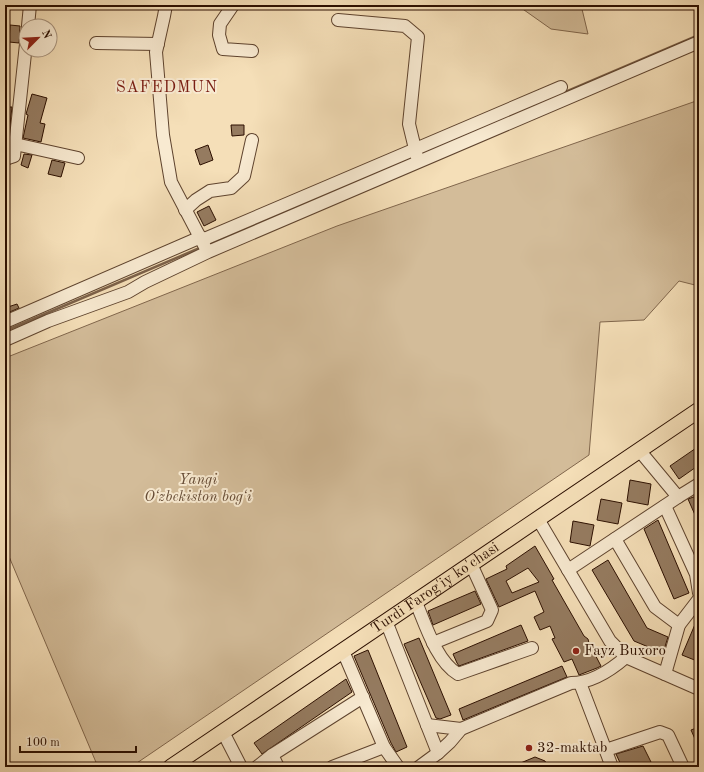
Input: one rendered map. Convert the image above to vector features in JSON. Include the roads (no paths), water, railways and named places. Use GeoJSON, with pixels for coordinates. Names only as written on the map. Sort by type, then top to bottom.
{"type":"FeatureCollection","features":[{"type":"Feature","properties":{"kind":"main road","name":"Turdi Farog'iy ko'chasi"},"geometry":{"type":"LineString","coordinates":[[171,767],[343,651],[415,600],[471,564],[699,410]]}},
{"type":"Feature","properties":{"kind":"street"},"geometry":{"type":"LineString","coordinates":[[29,18],[30,5]]}},
{"type":"Feature","properties":{"kind":"street"},"geometry":{"type":"LineString","coordinates":[[166,5],[156,52],[163,135],[171,182],[203,242]]}},
{"type":"Feature","properties":{"kind":"street"},"geometry":{"type":"LineString","coordinates":[[233,5],[220,24],[219,35],[223,49],[252,51]]}},
{"type":"Feature","properties":{"kind":"street"},"geometry":{"type":"LineString","coordinates":[[338,20],[405,26],[418,37],[409,124],[416,156]]}},
{"type":"Feature","properties":{"kind":"street"},"geometry":{"type":"LineString","coordinates":[[5,322],[699,42]]}},
{"type":"Feature","properties":{"kind":"street"},"geometry":{"type":"LineString","coordinates":[[96,43],[158,44]]}},
{"type":"Feature","properties":{"kind":"street"},"geometry":{"type":"LineString","coordinates":[[5,159],[14,156],[24,58]]}},
{"type":"Feature","properties":{"kind":"street"},"geometry":{"type":"LineString","coordinates":[[416,156],[561,88]]}},
{"type":"Feature","properties":{"kind":"street"},"geometry":{"type":"LineString","coordinates":[[185,210],[196,200],[210,191],[231,188],[244,176],[252,140]]}},
{"type":"Feature","properties":{"kind":"street"},"geometry":{"type":"LineString","coordinates":[[15,144],[78,158]]}},
{"type":"Feature","properties":{"kind":"street"},"geometry":{"type":"LineString","coordinates":[[5,340],[48,321],[128,292],[203,242]]}},
{"type":"Feature","properties":{"kind":"street"},"geometry":{"type":"LineString","coordinates":[[639,450],[678,497]]}},
{"type":"Feature","properties":{"kind":"street"},"geometry":{"type":"LineString","coordinates":[[568,570],[699,484]]}},
{"type":"Feature","properties":{"kind":"street"},"geometry":{"type":"LineString","coordinates":[[665,506],[696,574],[699,593]]}},
{"type":"Feature","properties":{"kind":"street"},"geometry":{"type":"LineString","coordinates":[[538,519],[610,641],[626,657],[698,686]]}},
{"type":"Feature","properties":{"kind":"street"},"geometry":{"type":"LineString","coordinates":[[615,539],[655,607],[679,625]]}},
{"type":"Feature","properties":{"kind":"street"},"geometry":{"type":"LineString","coordinates":[[434,643],[487,621],[492,610],[471,564]]}},
{"type":"Feature","properties":{"kind":"street"},"geometry":{"type":"LineString","coordinates":[[666,674],[679,625],[699,599]]}},
{"type":"Feature","properties":{"kind":"street"},"geometry":{"type":"LineString","coordinates":[[415,600],[434,643],[447,665],[458,674],[532,648]]}},
{"type":"Feature","properties":{"kind":"street"},"geometry":{"type":"LineString","coordinates":[[386,621],[438,753]]}},
{"type":"Feature","properties":{"kind":"street"},"geometry":{"type":"LineString","coordinates":[[343,651],[384,747],[398,767]]}},
{"type":"Feature","properties":{"kind":"street"},"geometry":{"type":"LineString","coordinates":[[419,767],[438,753],[461,729],[571,683],[580,683],[610,670],[626,657]]}},
{"type":"Feature","properties":{"kind":"street"},"geometry":{"type":"LineString","coordinates":[[580,683],[612,767]]}},
{"type":"Feature","properties":{"kind":"street"},"geometry":{"type":"LineString","coordinates":[[257,767],[272,755],[363,697]]}},
{"type":"Feature","properties":{"kind":"street"},"geometry":{"type":"LineString","coordinates":[[427,725],[461,729]]}},
{"type":"Feature","properties":{"kind":"street"},"geometry":{"type":"LineString","coordinates":[[223,732],[241,767]]}},
{"type":"Feature","properties":{"kind":"street"},"geometry":{"type":"LineString","coordinates":[[606,750],[660,732],[668,735],[683,767]]}},
{"type":"Feature","properties":{"kind":"street"},"geometry":{"type":"LineString","coordinates":[[332,767],[384,747]]}},
{"type":"Feature","properties":{"kind":"street"},"geometry":{"type":"LineString","coordinates":[[272,755],[278,767]]}},
{"type":"Feature","properties":{"kind":"waterway"},"geometry":{"type":"LineString","coordinates":[[420,154],[699,35]]}},
{"type":"Feature","properties":{"kind":"waterway"},"geometry":{"type":"LineString","coordinates":[[336,191],[414,157]]}},
{"type":"Feature","properties":{"kind":"waterway"},"geometry":{"type":"LineString","coordinates":[[208,245],[298,207]]}},
{"type":"Feature","properties":{"kind":"waterway"},"geometry":{"type":"LineString","coordinates":[[5,331],[202,247]]}},
{"type":"Feature","properties":{"kind":"place","name":"Fayz Buxoro"},"geometry":{"type":"Point","coordinates":[576,651]}},
{"type":"Feature","properties":{"kind":"place","name":"32-maktab"},"geometry":{"type":"Point","coordinates":[529,748]}},
{"type":"Feature","properties":{"kind":"district","name":"SAFEDMUN"},"geometry":{"type":"Point","coordinates":[167,88]}},
{"type":"Feature","properties":{"kind":"park label","name":"Yangi Oʻzbekiston bogʻi"},"geometry":{"type":"Point","coordinates":[198,488]}}]}
